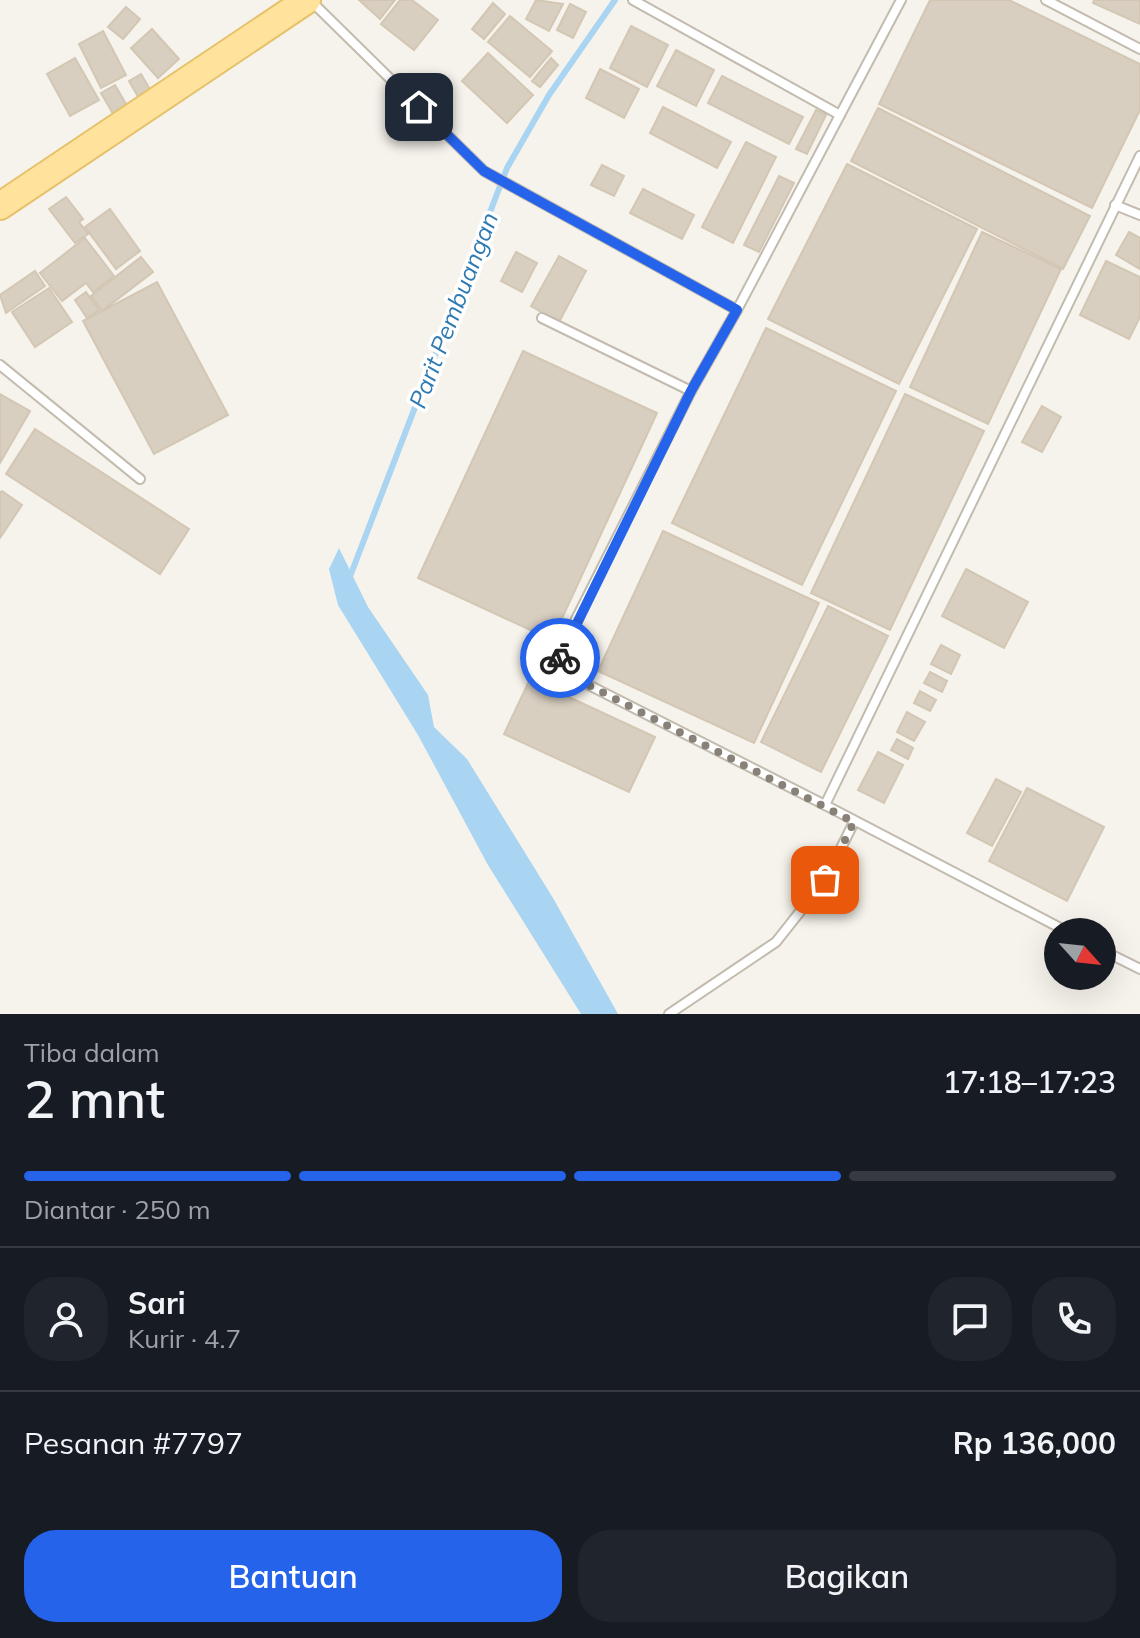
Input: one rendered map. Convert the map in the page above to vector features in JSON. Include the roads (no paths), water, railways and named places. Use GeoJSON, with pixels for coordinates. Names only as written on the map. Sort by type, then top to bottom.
{"type":"FeatureCollection","features":[{"type":"Feature","properties":{"kind":"main road"},"geometry":{"type":"LineString","coordinates":[[0,206],[309,0]]}},
{"type":"Feature","properties":{"kind":"lane"},"geometry":{"type":"LineString","coordinates":[[309,0],[484,171],[737,310]]}},
{"type":"Feature","properties":{"kind":"lane"},"geometry":{"type":"LineString","coordinates":[[633,0],[840,115]]}},
{"type":"Feature","properties":{"kind":"lane"},"geometry":{"type":"LineString","coordinates":[[901,0],[691,391],[561,649],[560,661],[569,675],[1044,920]]}},
{"type":"Feature","properties":{"kind":"lane"},"geometry":{"type":"LineString","coordinates":[[1046,0],[1140,49]]}},
{"type":"Feature","properties":{"kind":"lane"},"geometry":{"type":"LineString","coordinates":[[825,805],[1140,156]]}},
{"type":"Feature","properties":{"kind":"lane"},"geometry":{"type":"LineString","coordinates":[[1115,205],[1140,215]]}},
{"type":"Feature","properties":{"kind":"lane"},"geometry":{"type":"LineString","coordinates":[[542,318],[691,391]]}},
{"type":"Feature","properties":{"kind":"lane"},"geometry":{"type":"LineString","coordinates":[[0,365],[140,479]]}},
{"type":"Feature","properties":{"kind":"lane"},"geometry":{"type":"LineString","coordinates":[[669,1014],[776,942],[825,880],[854,822]]}},
{"type":"Feature","properties":{"kind":"lane"},"geometry":{"type":"LineString","coordinates":[[1116,957],[1140,969]]}},
{"type":"Feature","properties":{"kind":"water"},"geometry":{"type":"Polygon","coordinates":[[[339,548],[368,607],[428,695],[434,727],[467,759],[553,898],[618,1014],[581,1014],[488,865],[418,735],[338,605],[329,569],[339,548]]]}},
{"type":"Feature","properties":{"kind":"waterway","name":"Parit Pembuangan"},"geometry":{"type":"LineString","coordinates":[[349,579],[507,168],[549,95],[615,0]]}}]}
